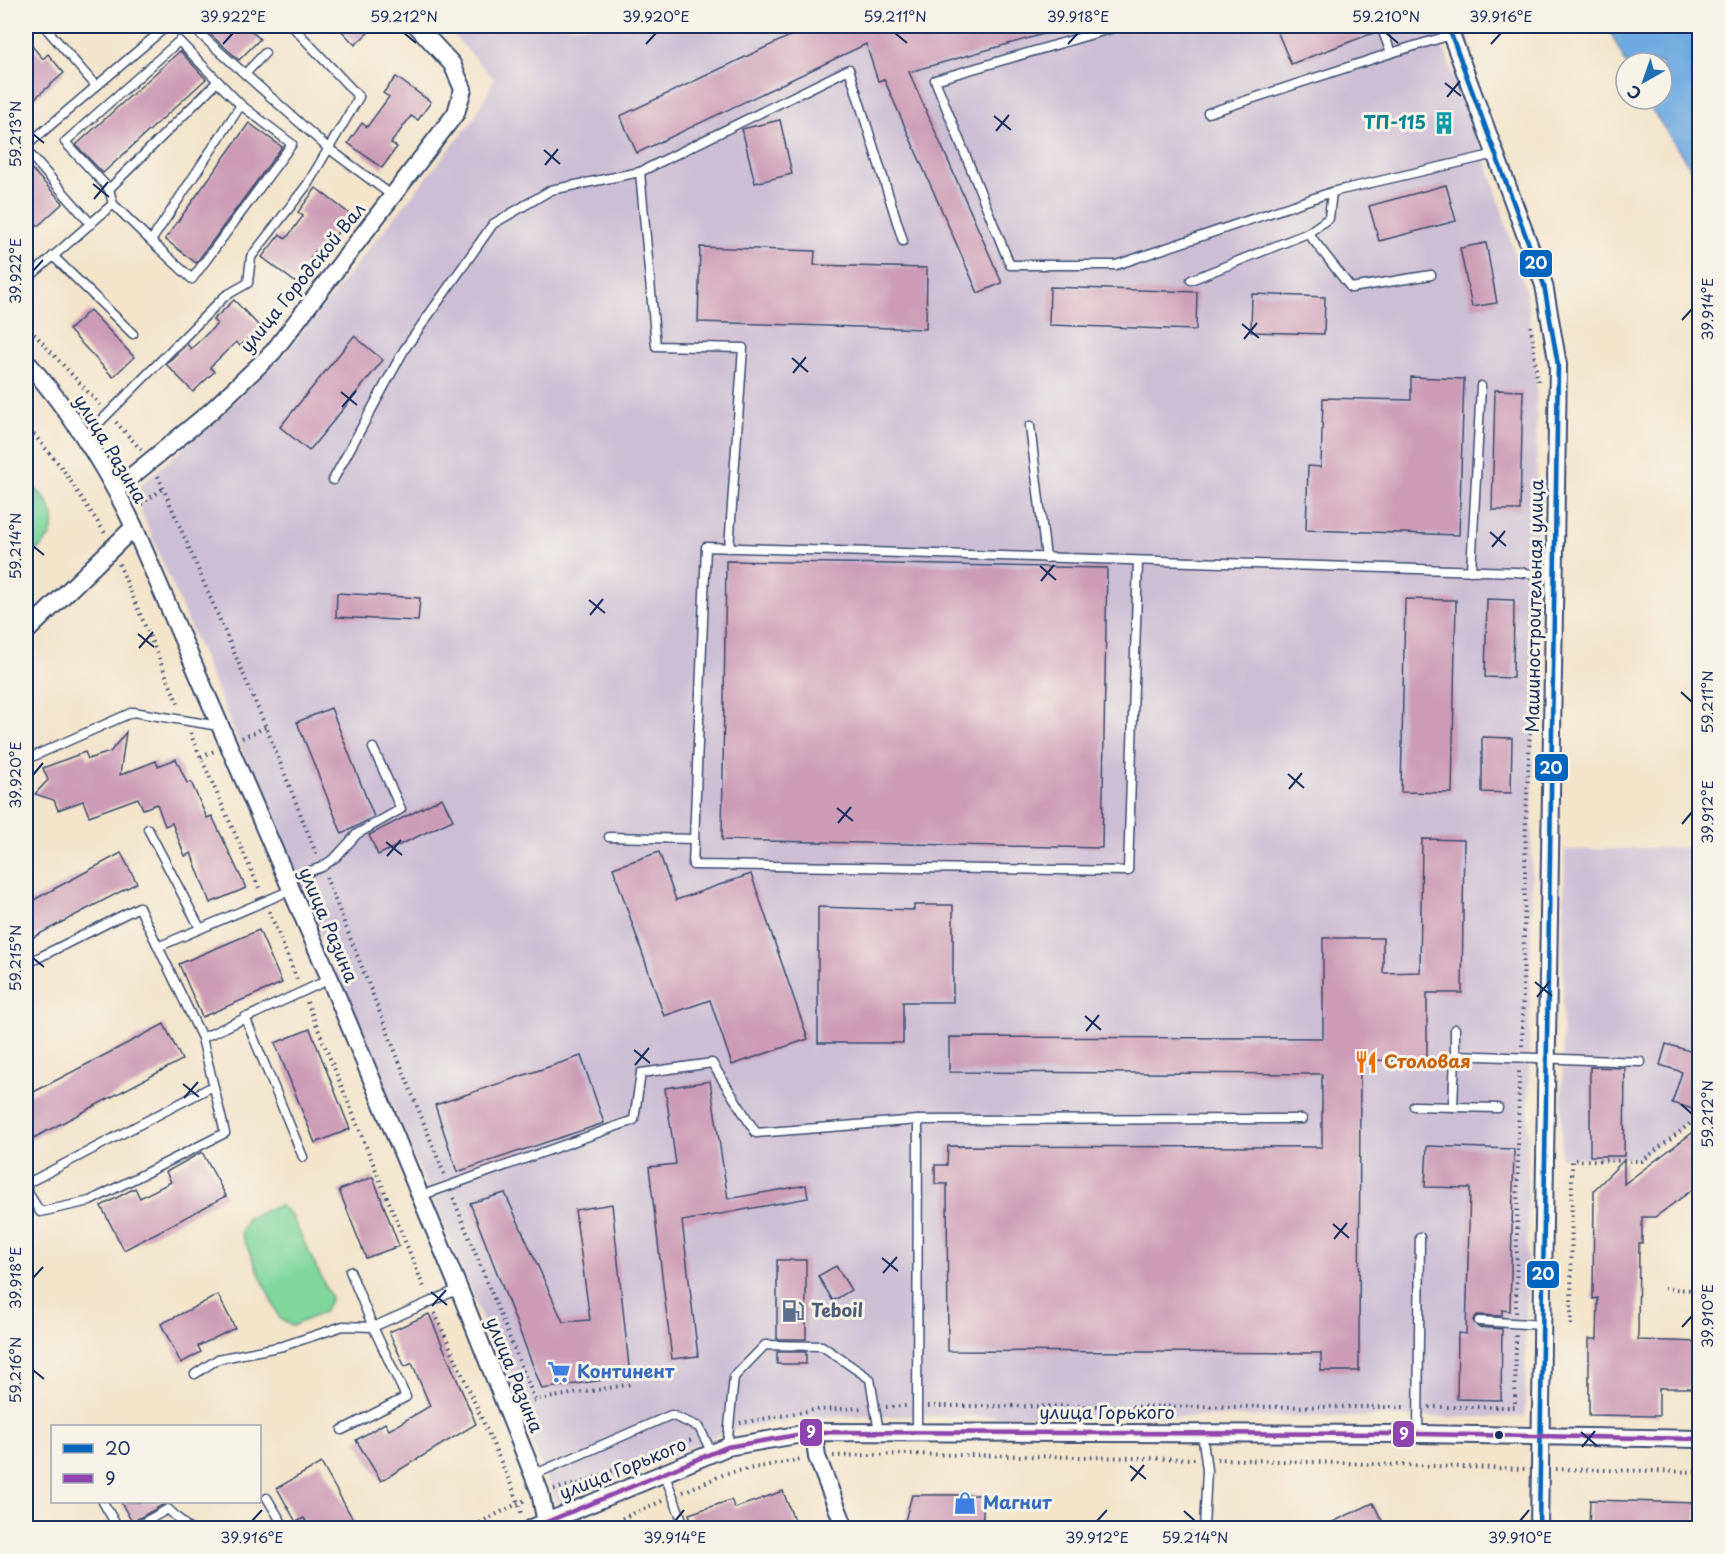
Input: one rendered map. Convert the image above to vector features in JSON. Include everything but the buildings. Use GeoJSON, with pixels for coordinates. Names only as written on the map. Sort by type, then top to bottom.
{"type":"FeatureCollection","features":[{"type":"Feature","properties":{"kind":"street","name":"улица Городской Вал"},"geometry":{"type":"LineString","coordinates":[[116,489],[210,412],[273,352],[394,197],[456,113],[463,89],[452,64],[417,26]]}},
{"type":"Feature","properties":{"kind":"street","name":"Машиностроительная улица"},"geometry":{"type":"LineString","coordinates":[[1450,30],[1544,285],[1558,365],[1539,1528]]}},
{"type":"Feature","properties":{"kind":"street","name":"улица Разина"},"geometry":{"type":"LineString","coordinates":[[26,362],[85,437],[116,489],[134,527],[330,979],[459,1289],[540,1492],[537,1525]]}},
{"type":"Feature","properties":{"kind":"street"},"geometry":{"type":"LineString","coordinates":[[26,632],[134,527]]}},
{"type":"Feature","properties":{"kind":"street"},"geometry":{"type":"LineString","coordinates":[[814,1432],[817,1456],[845,1528]]}},
{"type":"Feature","properties":{"kind":"street","name":"улица Горького"},"geometry":{"type":"LineString","coordinates":[[537,1525],[720,1450],[814,1432],[1418,1434],[1700,1439]]}},
{"type":"Feature","properties":{"kind":"lane"},"geometry":{"type":"LineString","coordinates":[[44,26],[96,86]]}},
{"type":"Feature","properties":{"kind":"lane"},"geometry":{"type":"LineString","coordinates":[[91,224],[26,148],[167,26]]}},
{"type":"Feature","properties":{"kind":"lane"},"geometry":{"type":"LineString","coordinates":[[85,437],[225,296],[248,283],[251,257],[307,185],[359,97],[292,26]]}},
{"type":"Feature","properties":{"kind":"lane"},"geometry":{"type":"LineString","coordinates":[[1120,26],[934,80],[1010,265],[1116,265],[1332,192],[1497,154]]}},
{"type":"Feature","properties":{"kind":"lane"},"geometry":{"type":"LineString","coordinates":[[1381,26],[1391,53]]}},
{"type":"Feature","properties":{"kind":"lane"},"geometry":{"type":"LineString","coordinates":[[198,27],[245,74],[328,148],[394,197]]}},
{"type":"Feature","properties":{"kind":"lane"},"geometry":{"type":"LineString","coordinates":[[1208,113],[1391,53],[1450,30]]}},
{"type":"Feature","properties":{"kind":"lane"},"geometry":{"type":"LineString","coordinates":[[179,41],[217,82],[241,105],[292,144],[192,279],[113,204],[109,189],[65,142],[179,41]]}},
{"type":"Feature","properties":{"kind":"lane"},"geometry":{"type":"LineString","coordinates":[[245,74],[265,53]]}},
{"type":"Feature","properties":{"kind":"lane"},"geometry":{"type":"LineString","coordinates":[[333,480],[404,350],[493,224],[551,190],[640,172],[849,69],[903,241]]}},
{"type":"Feature","properties":{"kind":"lane"},"geometry":{"type":"LineString","coordinates":[[109,189],[217,82]]}},
{"type":"Feature","properties":{"kind":"lane"},"geometry":{"type":"LineString","coordinates":[[151,241],[241,105]]}},
{"type":"Feature","properties":{"kind":"lane"},"geometry":{"type":"LineString","coordinates":[[640,172],[656,346],[743,348],[729,548]]}},
{"type":"Feature","properties":{"kind":"lane"},"geometry":{"type":"LineString","coordinates":[[1191,280],[1308,233],[1329,218],[1332,192]]}},
{"type":"Feature","properties":{"kind":"lane"},"geometry":{"type":"LineString","coordinates":[[26,280],[113,204]]}},
{"type":"Feature","properties":{"kind":"lane"},"geometry":{"type":"LineString","coordinates":[[1308,233],[1351,288],[1431,275]]}},
{"type":"Feature","properties":{"kind":"lane"},"geometry":{"type":"LineString","coordinates":[[53,256],[133,334]]}},
{"type":"Feature","properties":{"kind":"lane"},"geometry":{"type":"LineString","coordinates":[[1471,571],[1481,386]]}},
{"type":"Feature","properties":{"kind":"lane"},"geometry":{"type":"LineString","coordinates":[[1030,426],[1046,558]]}},
{"type":"Feature","properties":{"kind":"lane"},"geometry":{"type":"LineString","coordinates":[[1138,561],[1128,871],[693,865],[706,547],[1471,571],[1555,576]]}},
{"type":"Feature","properties":{"kind":"lane"},"geometry":{"type":"LineString","coordinates":[[34,756],[133,712],[219,726]]}},
{"type":"Feature","properties":{"kind":"lane"},"geometry":{"type":"LineString","coordinates":[[160,946],[265,900],[289,884],[322,867],[336,857],[357,834],[401,809],[373,748]]}},
{"type":"Feature","properties":{"kind":"lane"},"geometry":{"type":"LineString","coordinates":[[148,829],[200,928]]}},
{"type":"Feature","properties":{"kind":"lane"},"geometry":{"type":"LineString","coordinates":[[609,837],[694,839]]}},
{"type":"Feature","properties":{"kind":"lane"},"geometry":{"type":"LineString","coordinates":[[26,964],[139,907],[160,946],[202,1038],[225,1133],[90,1201],[40,1212],[26,1189]]}},
{"type":"Feature","properties":{"kind":"lane"},"geometry":{"type":"LineString","coordinates":[[202,1038],[330,979]]}},
{"type":"Feature","properties":{"kind":"lane"},"geometry":{"type":"LineString","coordinates":[[245,1017],[303,1157]]}},
{"type":"Feature","properties":{"kind":"lane"},"geometry":{"type":"LineString","coordinates":[[1453,1107],[1455,1029]]}},
{"type":"Feature","properties":{"kind":"lane"},"geometry":{"type":"LineString","coordinates":[[1455,1055],[1641,1062]]}},
{"type":"Feature","properties":{"kind":"lane"},"geometry":{"type":"LineString","coordinates":[[420,1196],[634,1120],[641,1073],[712,1063],[756,1132],[918,1120],[1302,1119]]}},
{"type":"Feature","properties":{"kind":"lane"},"geometry":{"type":"LineString","coordinates":[[26,1184],[213,1086]]}},
{"type":"Feature","properties":{"kind":"lane"},"geometry":{"type":"LineString","coordinates":[[1414,1106],[1498,1108]]}},
{"type":"Feature","properties":{"kind":"lane"},"geometry":{"type":"LineString","coordinates":[[917,1431],[918,1120]]}},
{"type":"Feature","properties":{"kind":"lane"},"geometry":{"type":"LineString","coordinates":[[1418,1434],[1420,1237]]}},
{"type":"Feature","properties":{"kind":"lane"},"geometry":{"type":"LineString","coordinates":[[342,1430],[406,1397],[373,1327],[350,1270]]}},
{"type":"Feature","properties":{"kind":"lane"},"geometry":{"type":"LineString","coordinates":[[195,1374],[218,1359],[283,1346],[343,1326],[373,1327],[459,1289]]}},
{"type":"Feature","properties":{"kind":"lane"},"geometry":{"type":"LineString","coordinates":[[1479,1321],[1543,1325]]}},
{"type":"Feature","properties":{"kind":"lane"},"geometry":{"type":"LineString","coordinates":[[533,1475],[671,1415],[699,1427],[703,1435],[720,1450],[729,1425],[734,1377],[765,1345],[822,1346],[870,1379],[879,1432]]}},
{"type":"Feature","properties":{"kind":"lane"},"geometry":{"type":"LineString","coordinates":[[1202,1433],[1206,1459],[1204,1528]]}},
{"type":"Feature","properties":{"kind":"lane"},"geometry":{"type":"LineString","coordinates":[[664,1473],[685,1528]]}},
{"type":"Feature","properties":{"kind":"lane"},"geometry":{"type":"LineString","coordinates":[[267,1498],[285,1528]]}},
{"type":"Feature","properties":{"kind":"lane"},"geometry":{"type":"LineString","coordinates":[[105,1503],[118,1528]]}},
{"type":"Feature","properties":{"kind":"lane"},"geometry":{"type":"LineString","coordinates":[[134,1528],[168,1509],[188,1528]]}},
{"type":"Feature","properties":{"kind":"path"},"geometry":{"type":"LineString","coordinates":[[1531,322],[1539,391]]}},
{"type":"Feature","properties":{"kind":"path"},"geometry":{"type":"LineString","coordinates":[[26,325],[151,460],[266,727],[535,1400]]}},
{"type":"Feature","properties":{"kind":"path"},"geometry":{"type":"LineString","coordinates":[[26,425],[63,468],[112,548],[185,721],[265,900],[430,1301],[483,1423],[518,1503],[537,1525]]}},
{"type":"Feature","properties":{"kind":"path"},"geometry":{"type":"LineString","coordinates":[[729,1425],[814,1410],[916,1406],[1515,1407],[1518,1082],[1524,1028],[1526,817],[1534,645]]}},
{"type":"Feature","properties":{"kind":"path"},"geometry":{"type":"LineString","coordinates":[[1571,1325],[1572,1160],[1642,1161],[1700,1116]]}},
{"type":"Feature","properties":{"kind":"path"},"geometry":{"type":"LineString","coordinates":[[1664,1289],[1700,1290]]}},
{"type":"Feature","properties":{"kind":"path"},"geometry":{"type":"LineString","coordinates":[[483,1423],[535,1400],[633,1384]]}},
{"type":"Feature","properties":{"kind":"path"},"geometry":{"type":"LineString","coordinates":[[470,1528],[540,1492],[578,1484],[703,1435]]}},
{"type":"Feature","properties":{"kind":"path"},"geometry":{"type":"LineString","coordinates":[[600,1528],[727,1473],[817,1456],[907,1454],[1206,1459],[1700,1473]]}},
{"type":"Feature","properties":{"kind":"shaded area"},"geometry":{"type":"Polygon","coordinates":[[[445,26],[1435,26],[1492,177],[1526,293],[1536,367],[1537,574],[1534,657],[1525,1417],[814,1416],[729,1430],[558,1507],[462,1270],[133,492],[218,418],[284,354],[473,120],[494,79],[445,26]]]}},
{"type":"Feature","properties":{"kind":"shaded area"},"geometry":{"type":"Polygon","coordinates":[[[1699,847],[1699,1114],[1640,1158],[1561,1157],[1565,850],[1699,847]]]}},
{"type":"Feature","properties":{"kind":"green space"},"geometry":{"type":"Polygon","coordinates":[[[26,484],[34,488],[46,500],[53,516],[53,524],[46,541],[26,560],[26,484]]]}},
{"type":"Feature","properties":{"kind":"green space"},"geometry":{"type":"Polygon","coordinates":[[[280,1205],[291,1215],[331,1298],[324,1312],[292,1326],[280,1319],[241,1233],[247,1218],[280,1205]]]}},
{"type":"Feature","properties":{"kind":"water"},"geometry":{"type":"Polygon","coordinates":[[[1607,26],[1699,26],[1699,181],[1653,111],[1674,111],[1674,51],[1620,51],[1607,26]]]}},
{"type":"Feature","properties":{"kind":"transit line","name":"20"},"geometry":{"type":"LineString","coordinates":[[1448,26],[1544,285],[1558,365],[1539,1528]]}},
{"type":"Feature","properties":{"kind":"transit line","name":"9"},"geometry":{"type":"LineString","coordinates":[[532,1528],[727,1447],[814,1432],[1418,1434],[1700,1439]]}},
{"type":"Feature","properties":{"kind":"place","name":"ТП-115"},"geometry":{"type":"Point","coordinates":[1444,123]}},
{"type":"Feature","properties":{"kind":"place","name":"Столовая"},"geometry":{"type":"Point","coordinates":[1366,1062]}},
{"type":"Feature","properties":{"kind":"place","name":"Teboil"},"geometry":{"type":"Point","coordinates":[793,1311]}},
{"type":"Feature","properties":{"kind":"place","name":"Континент"},"geometry":{"type":"Point","coordinates":[559,1372]}},
{"type":"Feature","properties":{"kind":"place","name":"Магнит"},"geometry":{"type":"Point","coordinates":[965,1503]}}]}
